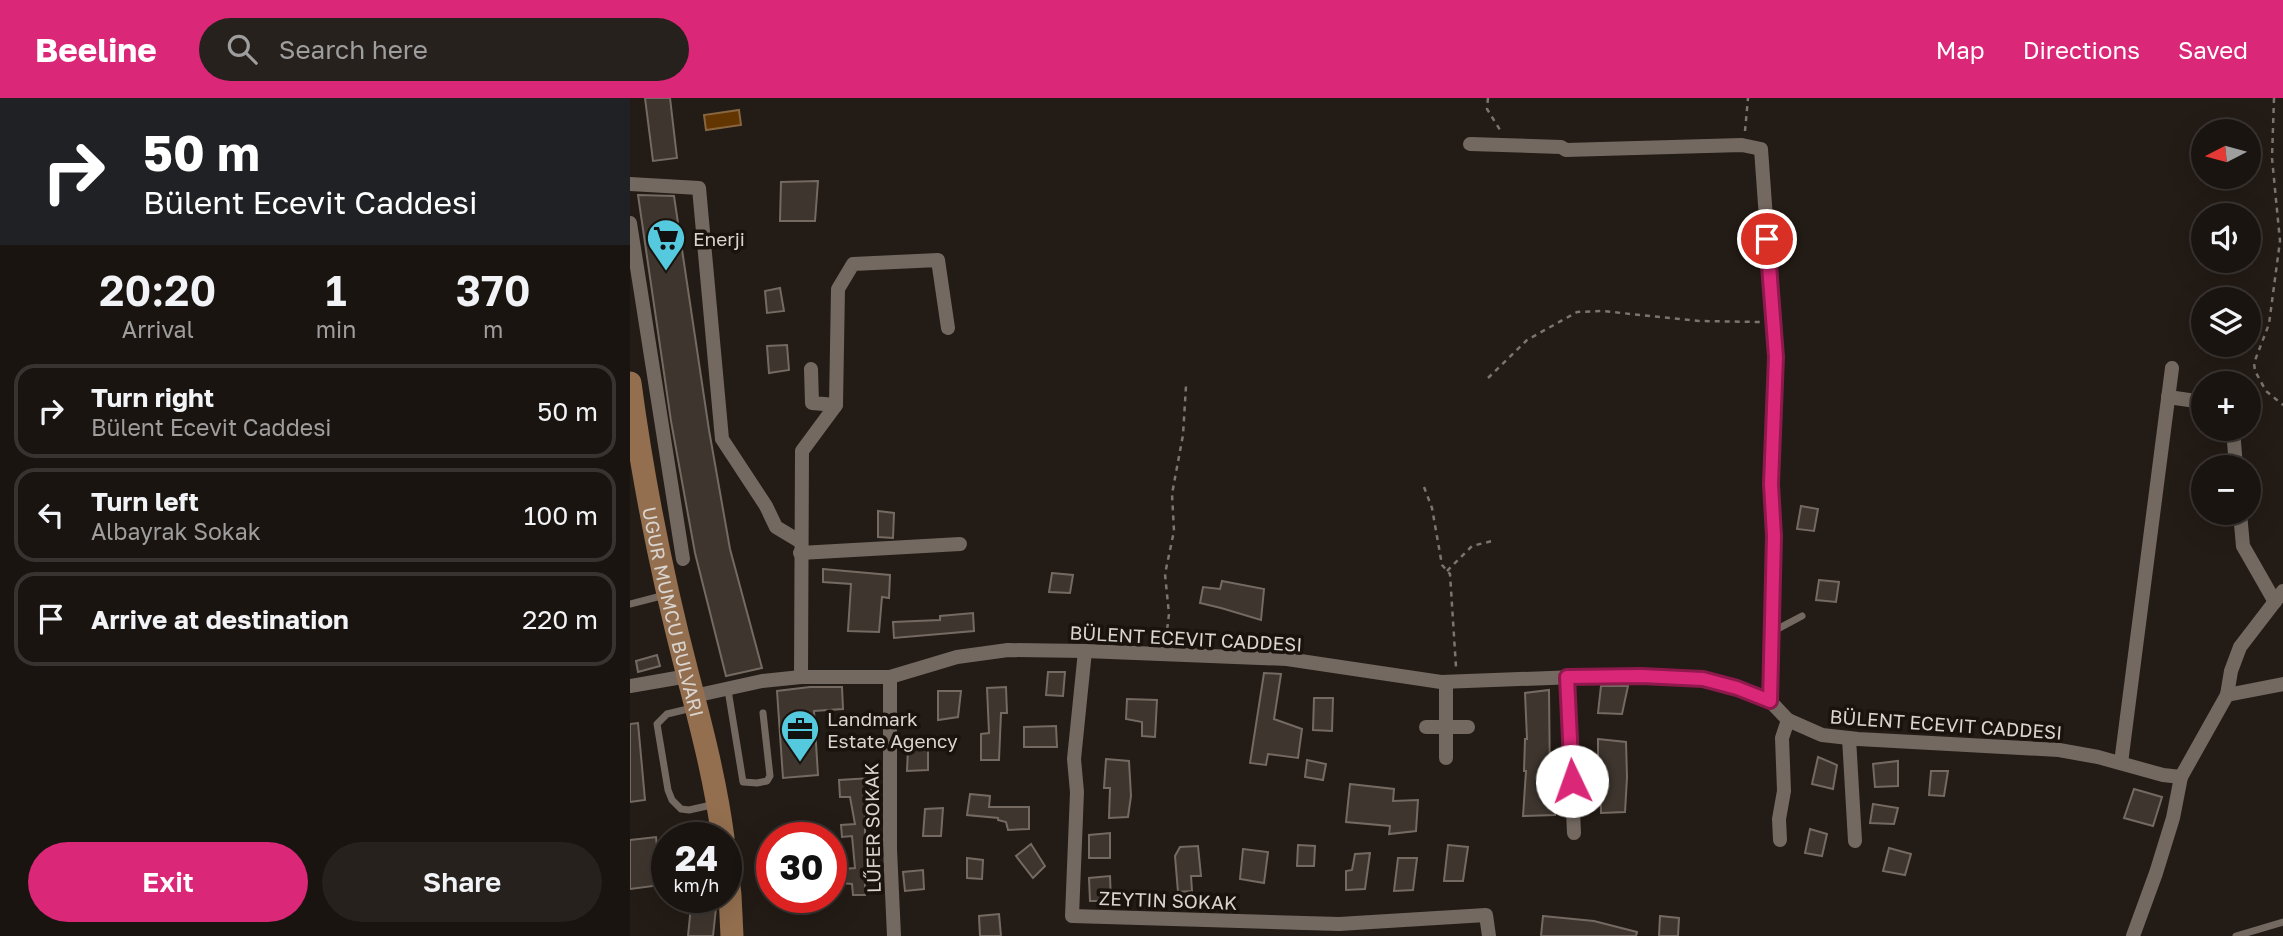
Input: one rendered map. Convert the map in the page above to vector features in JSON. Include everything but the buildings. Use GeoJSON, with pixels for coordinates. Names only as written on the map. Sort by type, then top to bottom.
{"type":"FeatureCollection","features":[{"type":"Feature","properties":{"kind":"main road"},"geometry":{"type":"LineString","coordinates":[[630,389],[636,471],[693,693],[720,822]]}},
{"type":"Feature","properties":{"kind":"main road"},"geometry":{"type":"LineString","coordinates":[[731,913],[732,936]]}},
{"type":"Feature","properties":{"kind":"street"},"geometry":{"type":"LineString","coordinates":[[1470,144],[1560,147],[1566,150],[1742,145],[1761,149],[1776,357],[1771,484],[1774,536],[1770,701]]}},
{"type":"Feature","properties":{"kind":"street"},"geometry":{"type":"LineString","coordinates":[[630,184],[699,188],[722,439],[766,506],[776,527],[800,547],[960,544]]}},
{"type":"Feature","properties":{"kind":"street"},"geometry":{"type":"LineString","coordinates":[[630,223],[683,559]]}},
{"type":"Feature","properties":{"kind":"street"},"geometry":{"type":"LineString","coordinates":[[801,677],[802,451],[836,405],[838,289],[853,264],[938,260],[948,328]]}},
{"type":"Feature","properties":{"kind":"street"},"geometry":{"type":"LineString","coordinates":[[2121,763],[2172,368]]}},
{"type":"Feature","properties":{"kind":"street"},"geometry":{"type":"LineString","coordinates":[[811,369],[812,403],[836,405]]}},
{"type":"Feature","properties":{"kind":"street"},"geometry":{"type":"LineString","coordinates":[[2168,397],[2191,400]]}},
{"type":"Feature","properties":{"kind":"street"},"geometry":{"type":"LineString","coordinates":[[2133,936],[2156,873],[2181,778],[2227,695],[2231,671],[2240,648],[2279,596],[2243,547],[2241,525]]}},
{"type":"Feature","properties":{"kind":"street","name":"BÜLENT ECEVIT CADDESI"},"geometry":{"type":"LineString","coordinates":[[630,686],[693,693],[728,690],[762,681],[801,677],[890,677],[957,657],[1008,650],[1287,659],[1364,672],[1451,682],[1641,676],[1703,679],[1770,701],[1788,720],[1822,735],[2059,750],[2181,778]]}},
{"type":"Feature","properties":{"kind":"street","name":"ZEYTIN SOKAK"},"geometry":{"type":"LineString","coordinates":[[1085,651],[1074,760],[1077,792],[1072,916],[1339,924],[1486,915],[1489,936]]}},
{"type":"Feature","properties":{"kind":"street","name":"LŰFER SOKAK"},"geometry":{"type":"LineString","coordinates":[[890,677],[890,849],[894,936]]}},
{"type":"Feature","properties":{"kind":"street"},"geometry":{"type":"LineString","coordinates":[[1567,677],[1574,833]]}},
{"type":"Feature","properties":{"kind":"street"},"geometry":{"type":"LineString","coordinates":[[1446,758],[1446,726],[1451,682]]}},
{"type":"Feature","properties":{"kind":"street"},"geometry":{"type":"LineString","coordinates":[[2227,695],[2283,684]]}},
{"type":"Feature","properties":{"kind":"street"},"geometry":{"type":"LineString","coordinates":[[1780,841],[1779,819],[1784,791],[1782,738],[1788,720]]}},
{"type":"Feature","properties":{"kind":"street"},"geometry":{"type":"LineString","coordinates":[[1426,727],[1468,727]]}},
{"type":"Feature","properties":{"kind":"street"},"geometry":{"type":"LineString","coordinates":[[1849,738],[1855,841]]}},
{"type":"Feature","properties":{"kind":"lane"},"geometry":{"type":"LineString","coordinates":[[630,604],[669,594]]}},
{"type":"Feature","properties":{"kind":"lane"},"geometry":{"type":"LineString","coordinates":[[1772,632],[1802,616]]}},
{"type":"Feature","properties":{"kind":"lane"},"geometry":{"type":"LineString","coordinates":[[728,690],[743,782],[767,781],[770,776],[762,713]]}},
{"type":"Feature","properties":{"kind":"lane"},"geometry":{"type":"LineString","coordinates":[[693,693],[657,724],[668,790],[681,809],[717,804]]}},
{"type":"Feature","properties":{"kind":"lane"},"geometry":{"type":"LineString","coordinates":[[2236,936],[2283,922]]}},
{"type":"Feature","properties":{"kind":"path"},"geometry":{"type":"LineString","coordinates":[[1488,98],[1488,109],[1508,144]]}},
{"type":"Feature","properties":{"kind":"path"},"geometry":{"type":"LineString","coordinates":[[1742,145],[1747,123],[1748,98]]}},
{"type":"Feature","properties":{"kind":"path"},"geometry":{"type":"LineString","coordinates":[[2274,98],[2272,158],[2280,242],[2270,324],[2254,363],[2255,371],[2266,391],[2283,405]]}},
{"type":"Feature","properties":{"kind":"path"},"geometry":{"type":"LineString","coordinates":[[1488,378],[1527,340],[1577,313],[1602,311],[1699,321],[1775,322]]}},
{"type":"Feature","properties":{"kind":"path"},"geometry":{"type":"LineString","coordinates":[[1165,654],[1169,614],[1165,574],[1174,531],[1172,494],[1183,435],[1186,386]]}},
{"type":"Feature","properties":{"kind":"path"},"geometry":{"type":"LineString","coordinates":[[1424,486],[1432,508],[1442,565],[1450,574],[1451,682]]}},
{"type":"Feature","properties":{"kind":"path"},"geometry":{"type":"LineString","coordinates":[[1447,571],[1472,546],[1492,541]]}},
{"type":"Feature","properties":{"kind":"shaded area"},"geometry":{"type":"Polygon","coordinates":[[[739,110],[741,125],[706,130],[704,115],[739,110]]]}},
{"type":"Feature","properties":{"kind":"place","name":"Enerji"},"geometry":{"type":"Point","coordinates":[666,272]}},
{"type":"Feature","properties":{"kind":"place","name":"Landmark Estate Agency"},"geometry":{"type":"Point","coordinates":[800,763]}},
{"type":"Feature","properties":{"kind":"route"},"geometry":{"type":"LineString","coordinates":[[1572,781],[1567,677],[1703,679],[1770,701],[1774,536],[1771,484],[1776,357],[1767,239]]}}]}
